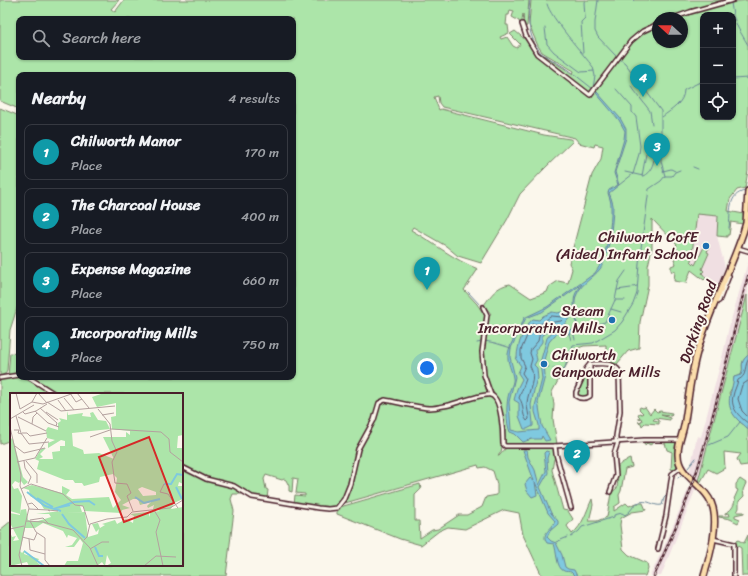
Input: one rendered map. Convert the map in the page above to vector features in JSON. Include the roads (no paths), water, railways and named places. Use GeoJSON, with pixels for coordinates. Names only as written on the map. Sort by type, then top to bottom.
{"type":"FeatureCollection","features":[{"type":"Feature","properties":{"kind":"main road","name":"Dorking Road"},"geometry":{"type":"LineString","coordinates":[[681,467],[678,453],[685,424],[696,356],[705,327],[724,285],[738,248],[746,233],[748,192]]}},
{"type":"Feature","properties":{"kind":"main road"},"geometry":{"type":"LineString","coordinates":[[681,467],[708,495],[712,506],[714,517],[712,539],[704,576]]}},
{"type":"Feature","properties":{"kind":"street"},"geometry":{"type":"LineString","coordinates":[[688,13],[733,0]]}},
{"type":"Feature","properties":{"kind":"street"},"geometry":{"type":"LineString","coordinates":[[522,24],[526,36],[537,54],[591,93],[619,55],[637,35],[643,30],[652,26]]}},
{"type":"Feature","properties":{"kind":"street"},"geometry":{"type":"LineString","coordinates":[[738,248],[748,251]]}},
{"type":"Feature","properties":{"kind":"street"},"geometry":{"type":"LineString","coordinates":[[724,285],[730,273]]}},
{"type":"Feature","properties":{"kind":"street"},"geometry":{"type":"LineString","coordinates":[[483,307],[487,315],[482,352],[484,375],[491,395],[494,397],[498,405],[502,421],[503,444],[505,446],[555,446],[644,440],[680,440]]}},
{"type":"Feature","properties":{"kind":"street"},"geometry":{"type":"LineString","coordinates":[[590,364],[590,396],[586,398],[578,397],[576,396],[576,392],[586,368],[590,364],[611,364],[619,370],[620,411],[616,436],[617,442],[614,454],[616,475],[610,492]]}},
{"type":"Feature","properties":{"kind":"street"},"geometry":{"type":"LineString","coordinates":[[0,378],[16,375]]}},
{"type":"Feature","properties":{"kind":"street"},"geometry":{"type":"LineString","coordinates":[[33,380],[53,393]]}},
{"type":"Feature","properties":{"kind":"street"},"geometry":{"type":"LineString","coordinates":[[183,468],[206,479],[234,486],[252,497],[318,508],[337,508],[344,499],[350,484],[358,448],[374,420],[379,403],[385,400],[430,408],[449,405],[484,395],[491,395]]}},
{"type":"Feature","properties":{"kind":"street"},"geometry":{"type":"LineString","coordinates":[[555,446],[571,508]]}},
{"type":"Feature","properties":{"kind":"street"},"geometry":{"type":"LineString","coordinates":[[658,549],[666,516],[672,474],[681,467]]}},
{"type":"Feature","properties":{"kind":"street"},"geometry":{"type":"LineString","coordinates":[[712,539],[734,544],[734,576]]}},
{"type":"Feature","properties":{"kind":"water"},"geometry":{"type":"Polygon","coordinates":[[[597,92],[620,118],[626,129],[626,138],[615,172],[619,185],[609,193],[613,205],[611,229],[606,256],[600,269],[579,290],[576,297],[575,306],[577,328],[574,299],[582,284],[564,297],[563,296],[595,273],[606,250],[610,231],[611,213],[611,204],[608,193],[609,190],[618,185],[614,173],[625,131],[619,120],[596,93],[597,92]]]}},
{"type":"Feature","properties":{"kind":"water"},"geometry":{"type":"Polygon","coordinates":[[[561,297],[562,298],[542,312],[526,318],[511,348],[510,357],[515,377],[509,402],[511,430],[519,432],[539,430],[535,406],[542,379],[540,363],[547,338],[552,332],[577,328],[577,331],[567,334],[558,333],[555,335],[549,342],[544,360],[545,376],[538,403],[542,426],[550,440],[545,441],[542,436],[541,439],[532,439],[523,442],[515,434],[510,432],[508,424],[507,402],[513,380],[508,357],[509,349],[521,327],[524,318],[547,307],[561,297]]]}},
{"type":"Feature","properties":{"kind":"water"},"geometry":{"type":"Polygon","coordinates":[[[552,312],[561,312],[571,316],[563,326],[556,326],[542,335],[542,342],[535,350],[537,360],[534,365],[537,368],[538,379],[536,381],[531,405],[533,426],[524,429],[519,416],[519,403],[514,400],[522,379],[518,373],[521,366],[515,358],[517,357],[522,336],[530,322],[533,319],[539,320],[543,316],[552,312]]]}},
{"type":"Feature","properties":{"kind":"water"},"geometry":{"type":"Polygon","coordinates":[[[748,355],[748,430],[733,413],[729,403],[734,377],[741,375],[742,363],[748,355]]]}},
{"type":"Feature","properties":{"kind":"water"},"geometry":{"type":"Polygon","coordinates":[[[523,450],[527,450],[528,457],[535,470],[539,485],[546,471],[544,453],[546,451],[549,452],[547,458],[548,473],[540,487],[551,513],[558,521],[558,524],[550,531],[547,537],[556,543],[562,555],[565,567],[574,570],[577,576],[571,572],[561,569],[558,563],[554,544],[547,543],[545,540],[546,534],[555,521],[548,513],[535,482],[537,495],[532,497],[527,491],[525,484],[530,478],[534,481],[523,450]]]}},
{"type":"Feature","properties":{"kind":"waterway"},"geometry":{"type":"LineString","coordinates":[[530,0],[529,21],[531,34],[541,53],[569,70],[593,89]]}},
{"type":"Feature","properties":{"kind":"waterway"},"geometry":{"type":"LineString","coordinates":[[583,53],[581,22],[585,18],[585,0]]}},
{"type":"Feature","properties":{"kind":"waterway"},"geometry":{"type":"LineString","coordinates":[[543,366],[564,370],[573,345],[593,343],[615,330],[622,322],[633,304],[637,293],[639,263],[649,189],[661,181],[665,176],[661,161],[661,111],[625,63],[598,37],[595,31],[598,0]]}},
{"type":"Feature","properties":{"kind":"waterway"},"geometry":{"type":"LineString","coordinates":[[731,3],[732,12]]}},
{"type":"Feature","properties":{"kind":"waterway"},"geometry":{"type":"LineString","coordinates":[[547,4],[554,18],[593,67],[595,76],[593,88]]}},
{"type":"Feature","properties":{"kind":"waterway"},"geometry":{"type":"LineString","coordinates":[[736,23],[748,45]]}},
{"type":"Feature","properties":{"kind":"waterway"},"geometry":{"type":"LineString","coordinates":[[545,28],[547,44],[554,52],[581,72],[594,71]]}},
{"type":"Feature","properties":{"kind":"waterway"},"geometry":{"type":"LineString","coordinates":[[736,79],[748,78]]}},
{"type":"Feature","properties":{"kind":"waterway"},"geometry":{"type":"LineString","coordinates":[[662,117],[673,109],[682,99],[684,90],[700,83]]}},
{"type":"Feature","properties":{"kind":"waterway"},"geometry":{"type":"LineString","coordinates":[[631,86],[650,111],[652,124]]}},
{"type":"Feature","properties":{"kind":"waterway"},"geometry":{"type":"LineString","coordinates":[[616,89],[632,107],[632,112],[636,117],[640,146],[633,174],[619,185]]}},
{"type":"Feature","properties":{"kind":"waterway"},"geometry":{"type":"LineString","coordinates":[[625,172],[643,176],[648,173],[654,156],[654,132]]}},
{"type":"Feature","properties":{"kind":"waterway"},"geometry":{"type":"LineString","coordinates":[[642,176],[646,154]]}},
{"type":"Feature","properties":{"kind":"waterway"},"geometry":{"type":"LineString","coordinates":[[693,167],[698,169]]}},
{"type":"Feature","properties":{"kind":"waterway"},"geometry":{"type":"LineString","coordinates":[[663,171],[671,169],[675,171]]}},
{"type":"Feature","properties":{"kind":"waterway"},"geometry":{"type":"LineString","coordinates":[[665,176],[672,176],[675,172],[680,170]]}},
{"type":"Feature","properties":{"kind":"waterway"},"geometry":{"type":"LineString","coordinates":[[729,228],[730,210],[733,200],[735,196],[745,191]]}},
{"type":"Feature","properties":{"kind":"waterway"},"geometry":{"type":"LineString","coordinates":[[617,290],[619,281],[626,271]]}},
{"type":"Feature","properties":{"kind":"waterway"},"geometry":{"type":"LineString","coordinates":[[633,287],[637,286]]}},
{"type":"Feature","properties":{"kind":"waterway"},"geometry":{"type":"LineString","coordinates":[[581,329],[605,322],[615,300],[617,290],[631,288]]}},
{"type":"Feature","properties":{"kind":"waterway"},"geometry":{"type":"LineString","coordinates":[[468,292],[480,305],[483,312]]}},
{"type":"Feature","properties":{"kind":"waterway"},"geometry":{"type":"LineString","coordinates":[[615,300],[625,300]]}},
{"type":"Feature","properties":{"kind":"waterway"},"geometry":{"type":"LineString","coordinates":[[611,309],[621,312]]}},
{"type":"Feature","properties":{"kind":"waterway"},"geometry":{"type":"LineString","coordinates":[[573,332],[575,339]]}},
{"type":"Feature","properties":{"kind":"waterway"},"geometry":{"type":"LineString","coordinates":[[569,333],[571,340]]}},
{"type":"Feature","properties":{"kind":"waterway"},"geometry":{"type":"LineString","coordinates":[[485,341],[511,348]]}},
{"type":"Feature","properties":{"kind":"waterway"},"geometry":{"type":"LineString","coordinates":[[477,343],[482,342]]}},
{"type":"Feature","properties":{"kind":"waterway"},"geometry":{"type":"LineString","coordinates":[[709,445],[728,437],[740,422]]}},
{"type":"Feature","properties":{"kind":"waterway"},"geometry":{"type":"LineString","coordinates":[[688,468],[696,458]]}},
{"type":"Feature","properties":{"kind":"waterway"},"geometry":{"type":"LineString","coordinates":[[678,478],[682,474]]}},
{"type":"Feature","properties":{"kind":"waterway"},"geometry":{"type":"LineString","coordinates":[[571,537],[582,527],[614,517],[614,515],[622,513],[625,515],[637,503],[645,501],[656,505],[662,505],[666,496]]}},
{"type":"Feature","properties":{"kind":"waterway"},"geometry":{"type":"LineString","coordinates":[[556,542],[568,537]]}},
{"type":"Feature","properties":{"kind":"railway"},"geometry":{"type":"LineString","coordinates":[[654,576],[690,492],[702,455],[748,276]]}},
{"type":"Feature","properties":{"kind":"place","name":"Incorporating Mills"},"geometry":{"type":"Point","coordinates":[643,97]}},
{"type":"Feature","properties":{"kind":"place","name":"Expense Magazine"},"geometry":{"type":"Point","coordinates":[657,166]}},
{"type":"Feature","properties":{"kind":"place","name":"Chilworth CofE (Aided) Infant School"},"geometry":{"type":"Point","coordinates":[706,246]}},
{"type":"Feature","properties":{"kind":"place","name":"Chilworth Manor"},"geometry":{"type":"Point","coordinates":[427,290]}},
{"type":"Feature","properties":{"kind":"place","name":"Steam Incorporating Mills"},"geometry":{"type":"Point","coordinates":[612,320]}},
{"type":"Feature","properties":{"kind":"place","name":"Chilworth Gunpowder Mills"},"geometry":{"type":"Point","coordinates":[544,364]}},
{"type":"Feature","properties":{"kind":"place","name":"The Charcoal House"},"geometry":{"type":"Point","coordinates":[577,473]}}]}
